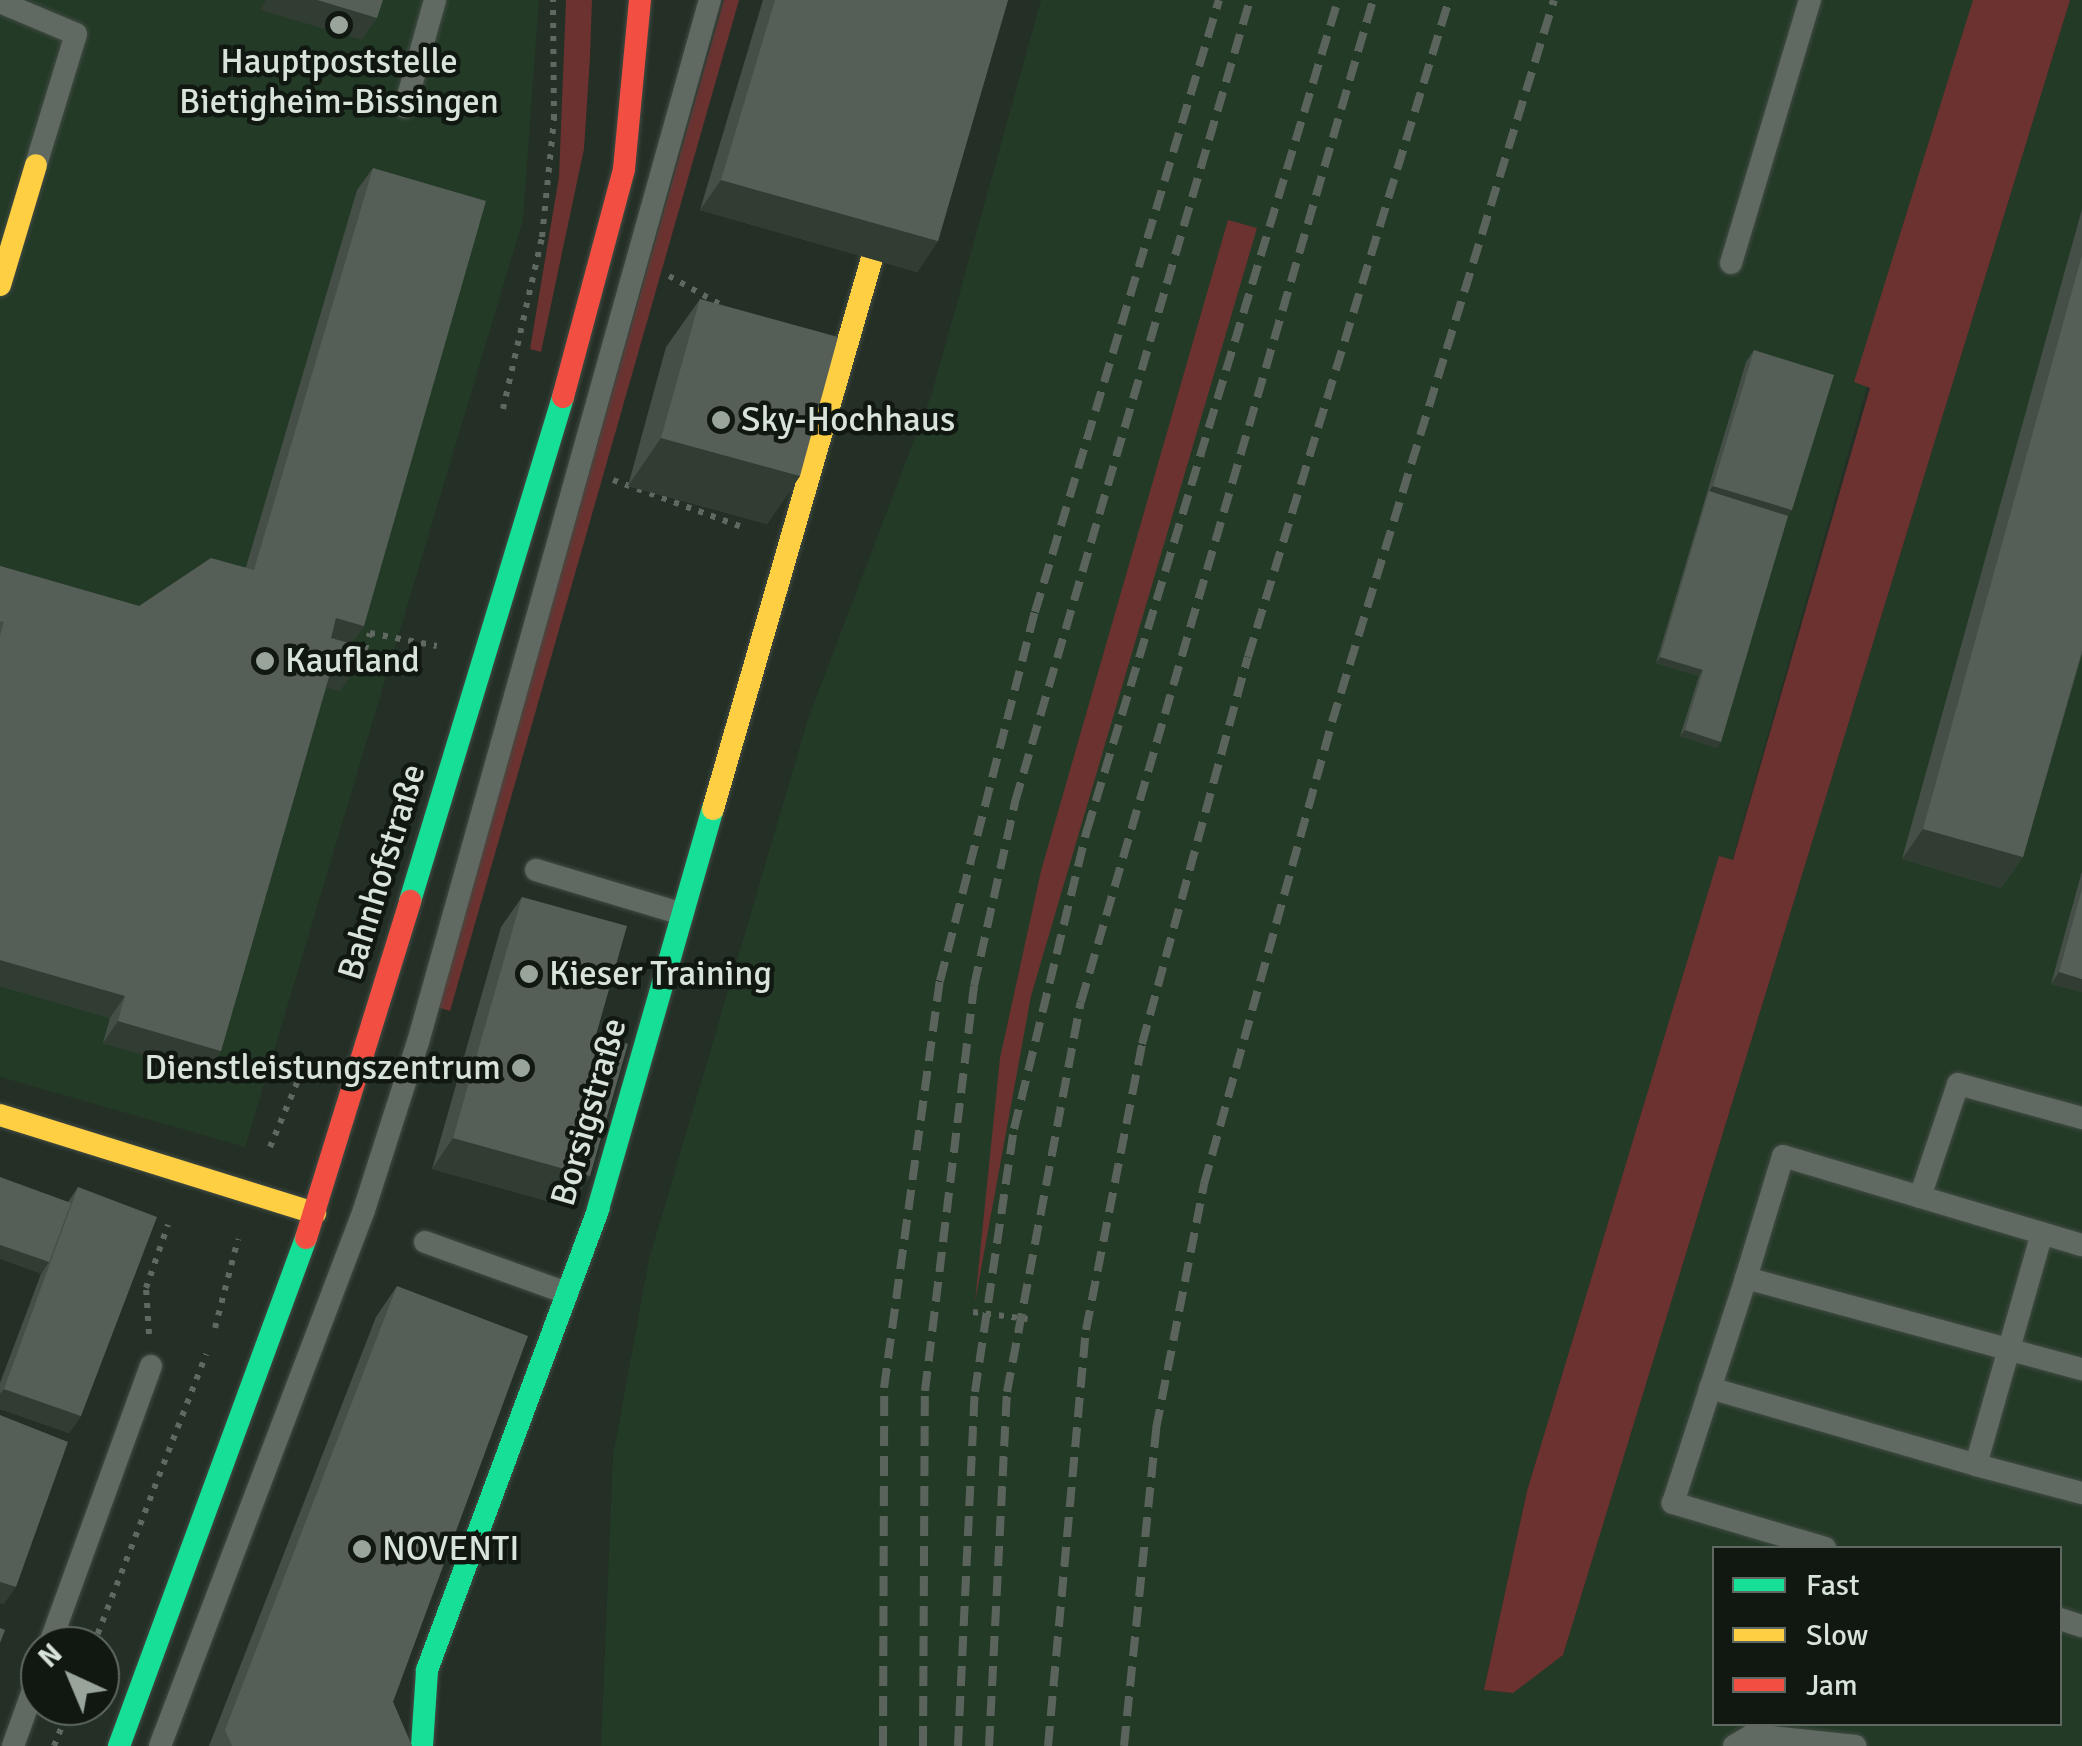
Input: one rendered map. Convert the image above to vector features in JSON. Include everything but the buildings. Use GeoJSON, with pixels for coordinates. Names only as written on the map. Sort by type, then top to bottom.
{"type":"FeatureCollection","features":[{"type":"Feature","properties":{"kind":"street","name":"Bahnhofstraße"},"geometry":{"type":"LineString","coordinates":[[119,1746],[315,1213],[598,281],[624,168],[640,0]]}},
{"type":"Feature","properties":{"kind":"street"},"geometry":{"type":"LineString","coordinates":[[0,285],[36,166]]}},
{"type":"Feature","properties":{"kind":"street","name":"Borsigstraße"},"geometry":{"type":"LineString","coordinates":[[422,1746],[427,1670],[570,1294],[872,258]]}},
{"type":"Feature","properties":{"kind":"street"},"geometry":{"type":"LineString","coordinates":[[0,1115],[315,1213]]}},
{"type":"Feature","properties":{"kind":"lane"},"geometry":{"type":"LineString","coordinates":[[405,106],[435,0]]}},
{"type":"Feature","properties":{"kind":"lane"},"geometry":{"type":"LineString","coordinates":[[160,1746],[364,1210],[418,1042],[679,136],[710,0]]}},
{"type":"Feature","properties":{"kind":"lane"},"geometry":{"type":"LineString","coordinates":[[1731,263],[1810,0]]}},
{"type":"Feature","properties":{"kind":"lane"},"geometry":{"type":"LineString","coordinates":[[0,2],[76,34],[36,166]]}},
{"type":"Feature","properties":{"kind":"lane"},"geometry":{"type":"LineString","coordinates":[[536,870],[683,914]]}},
{"type":"Feature","properties":{"kind":"lane"},"geometry":{"type":"LineString","coordinates":[[1920,1196],[1958,1084],[2082,1118]]}},
{"type":"Feature","properties":{"kind":"lane"},"geometry":{"type":"LineString","coordinates":[[1818,1546],[1672,1503],[1783,1156],[2082,1246]]}},
{"type":"Feature","properties":{"kind":"lane"},"geometry":{"type":"LineString","coordinates":[[1976,1465],[2042,1234]]}},
{"type":"Feature","properties":{"kind":"lane"},"geometry":{"type":"LineString","coordinates":[[425,1242],[570,1294]]}},
{"type":"Feature","properties":{"kind":"lane"},"geometry":{"type":"LineString","coordinates":[[1746,1278],[2082,1369]]}},
{"type":"Feature","properties":{"kind":"lane"},"geometry":{"type":"LineString","coordinates":[[56,1626],[151,1366]]}},
{"type":"Feature","properties":{"kind":"lane"},"geometry":{"type":"LineString","coordinates":[[1710,1388],[2082,1493]]}},
{"type":"Feature","properties":{"kind":"lane"},"geometry":{"type":"LineString","coordinates":[[1734,1746],[1752,1735],[1855,1746]]}},
{"type":"Feature","properties":{"kind":"path"},"geometry":{"type":"LineString","coordinates":[[499,424],[542,237],[554,120],[553,0]]}},
{"type":"Feature","properties":{"kind":"path"},"geometry":{"type":"LineString","coordinates":[[669,276],[736,314]]}},
{"type":"Feature","properties":{"kind":"path"},"geometry":{"type":"LineString","coordinates":[[613,480],[720,526],[790,536]]}},
{"type":"Feature","properties":{"kind":"path"},"geometry":{"type":"LineString","coordinates":[[433,665],[444,628]]}},
{"type":"Feature","properties":{"kind":"path"},"geometry":{"type":"LineString","coordinates":[[332,654],[362,662],[370,633],[439,646]]}},
{"type":"Feature","properties":{"kind":"path"},"geometry":{"type":"LineString","coordinates":[[101,1626],[217,1325],[254,1194],[305,1064]]}},
{"type":"Feature","properties":{"kind":"path"},"geometry":{"type":"LineString","coordinates":[[151,1366],[146,1288],[168,1226]]}},
{"type":"Feature","properties":{"kind":"path"},"geometry":{"type":"LineString","coordinates":[[973,1312],[1028,1319]]}},
{"type":"Feature","properties":{"kind":"shaded area"},"geometry":{"type":"Polygon","coordinates":[[[0,0],[539,0],[523,220],[245,1147],[0,1077],[0,0]]]}},
{"type":"Feature","properties":{"kind":"shaded area"},"geometry":{"type":"Polygon","coordinates":[[[566,0],[592,0],[584,149],[541,352],[530,349],[559,177],[566,0]]]}},
{"type":"Feature","properties":{"kind":"shaded area"},"geometry":{"type":"Polygon","coordinates":[[[724,0],[739,0],[450,1011],[437,1007],[724,0]]]}},
{"type":"Feature","properties":{"kind":"shaded area"},"geometry":{"type":"Polygon","coordinates":[[[1041,0],[1977,0],[1732,861],[1719,857],[1527,1491],[1484,1690],[1512,1693],[1563,1655],[2070,0],[2082,0],[2082,1746],[601,1746],[613,1456],[649,1259],[808,719],[932,393],[1041,0]]]}},
{"type":"Feature","properties":{"kind":"shaded area"},"geometry":{"type":"Polygon","coordinates":[[[1973,0],[2070,0],[1563,1655],[1513,1693],[1484,1690],[1527,1491],[1719,856],[1733,860],[1870,388],[1854,382],[1973,0]]]}},
{"type":"Feature","properties":{"kind":"shaded area"},"geometry":{"type":"Polygon","coordinates":[[[1228,220],[1257,228],[1031,996],[975,1302],[1000,1058],[1041,871],[1228,220]]]}},
{"type":"Feature","properties":{"kind":"railway"},"geometry":{"type":"LineString","coordinates":[[883,1746],[884,1388],[940,981],[1035,612],[1219,0]]}},
{"type":"Feature","properties":{"kind":"railway"},"geometry":{"type":"LineString","coordinates":[[923,1746],[925,1391],[974,986],[1015,802],[1250,0]]}},
{"type":"Feature","properties":{"kind":"railway"},"geometry":{"type":"LineString","coordinates":[[958,1746],[975,1392],[1014,1129],[1087,830],[1338,0]]}},
{"type":"Feature","properties":{"kind":"railway"},"geometry":{"type":"LineString","coordinates":[[989,1746],[1007,1392],[1081,1002],[1373,0]]}},
{"type":"Feature","properties":{"kind":"railway"},"geometry":{"type":"LineString","coordinates":[[1048,1746],[1086,1330],[1142,1044],[1248,657],[1449,0]]}},
{"type":"Feature","properties":{"kind":"railway"},"geometry":{"type":"LineString","coordinates":[[1124,1746],[1156,1429],[1204,1184],[1332,722],[1554,0]]}},
{"type":"Feature","properties":{"kind":"traffic: fast"},"geometry":{"type":"LineString","coordinates":[[410,901],[563,397]]}},
{"type":"Feature","properties":{"kind":"traffic: fast"},"geometry":{"type":"LineString","coordinates":[[422,1746],[427,1670],[598,1209],[713,809]]}},
{"type":"Feature","properties":{"kind":"traffic: fast"},"geometry":{"type":"LineString","coordinates":[[119,1746],[306,1238]]}},
{"type":"Feature","properties":{"kind":"traffic: slow"},"geometry":{"type":"LineString","coordinates":[[0,285],[36,165]]}},
{"type":"Feature","properties":{"kind":"traffic: slow"},"geometry":{"type":"LineString","coordinates":[[713,809],[872,258]]}},
{"type":"Feature","properties":{"kind":"traffic: slow"},"geometry":{"type":"LineString","coordinates":[[0,1115],[315,1213]]}},
{"type":"Feature","properties":{"kind":"traffic: jam"},"geometry":{"type":"LineString","coordinates":[[563,397],[624,169],[640,0]]}},
{"type":"Feature","properties":{"kind":"traffic: jam"},"geometry":{"type":"LineString","coordinates":[[306,1238],[410,901]]}},
{"type":"Feature","properties":{"kind":"place","name":"Hauptpoststelle Bietigheim-Bissingen"},"geometry":{"type":"Point","coordinates":[339,25]}},
{"type":"Feature","properties":{"kind":"place","name":"Sky-Hochhaus"},"geometry":{"type":"Point","coordinates":[721,420]}},
{"type":"Feature","properties":{"kind":"place","name":"Kaufland"},"geometry":{"type":"Point","coordinates":[265,661]}},
{"type":"Feature","properties":{"kind":"place","name":"Kieser Training"},"geometry":{"type":"Point","coordinates":[529,974]}},
{"type":"Feature","properties":{"kind":"place","name":"Dienstleistungszentrum"},"geometry":{"type":"Point","coordinates":[521,1068]}},
{"type":"Feature","properties":{"kind":"place","name":"NOVENTI"},"geometry":{"type":"Point","coordinates":[362,1549]}}]}
